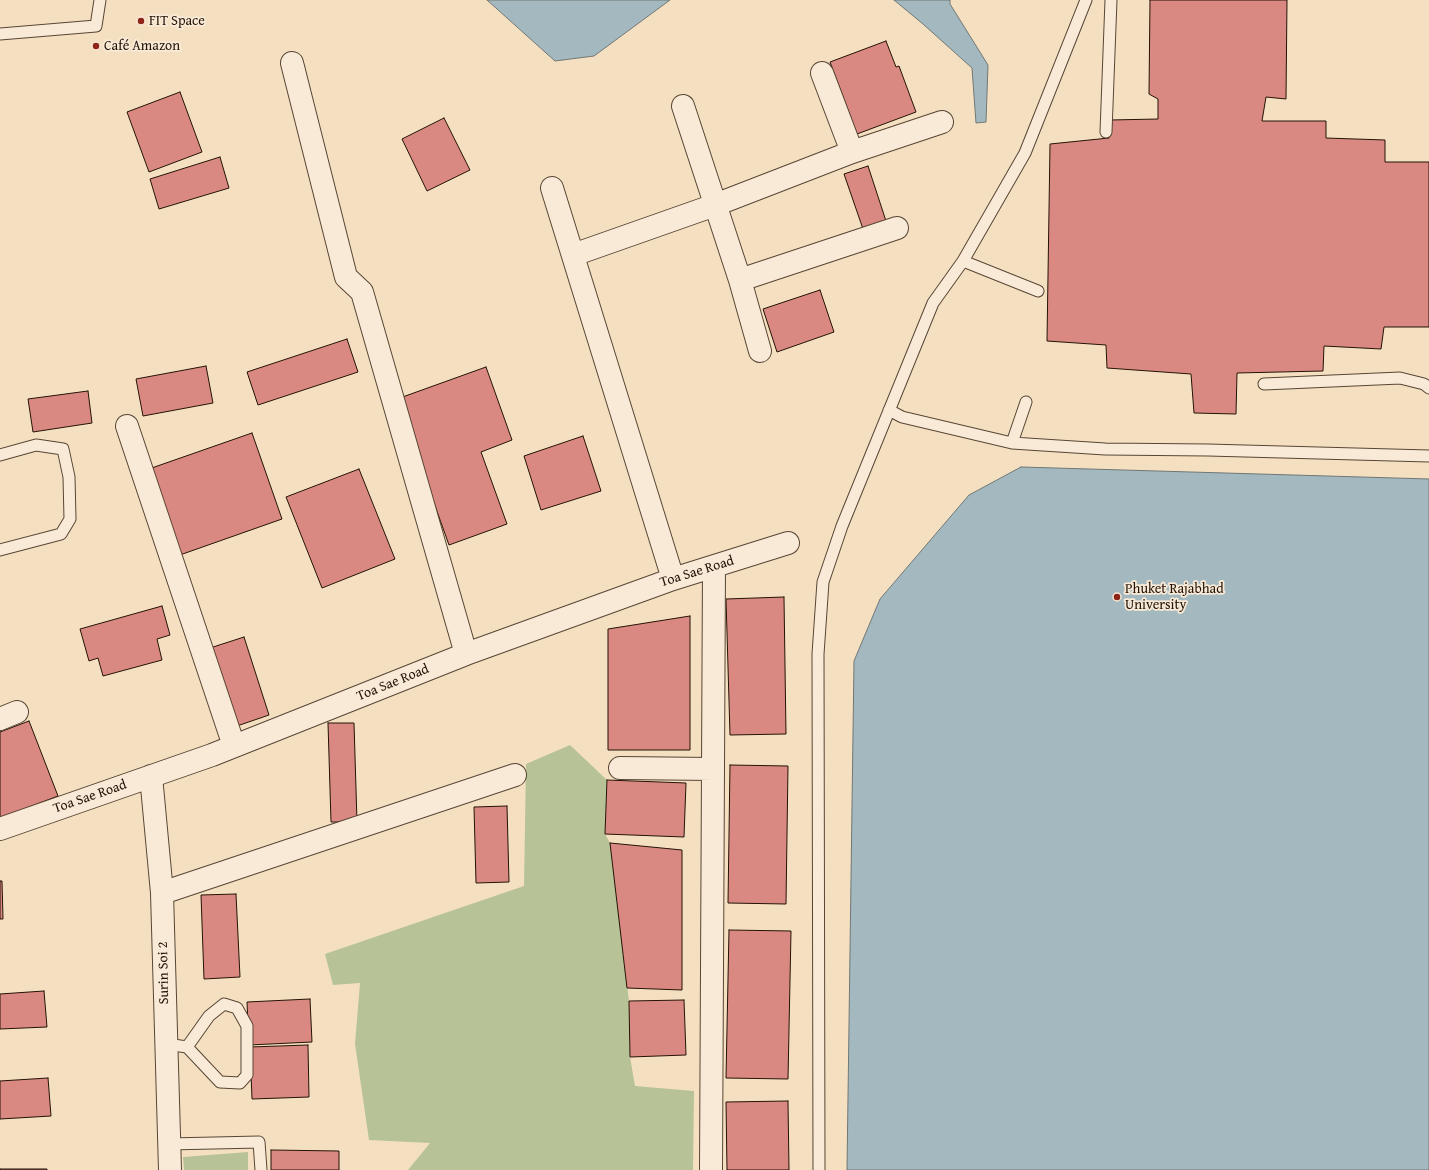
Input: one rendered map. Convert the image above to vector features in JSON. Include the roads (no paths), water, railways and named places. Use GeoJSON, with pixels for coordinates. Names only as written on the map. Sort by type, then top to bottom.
{"type":"FeatureCollection","features":[{"type":"Feature","properties":{"kind":"street"},"geometry":{"type":"LineString","coordinates":[[292,63],[346,277],[362,292],[466,654]]}},
{"type":"Feature","properties":{"kind":"street"},"geometry":{"type":"LineString","coordinates":[[822,73],[852,152]]}},
{"type":"Feature","properties":{"kind":"street"},"geometry":{"type":"LineString","coordinates":[[683,106],[740,280],[760,351]]}},
{"type":"Feature","properties":{"kind":"street"},"geometry":{"type":"LineString","coordinates":[[573,255],[715,205],[852,152],[942,122]]}},
{"type":"Feature","properties":{"kind":"street"},"geometry":{"type":"LineString","coordinates":[[552,188],[674,579]]}},
{"type":"Feature","properties":{"kind":"street"},"geometry":{"type":"LineString","coordinates":[[740,280],[897,228]]}},
{"type":"Feature","properties":{"kind":"street"},"geometry":{"type":"LineString","coordinates":[[127,426],[234,746]]}},
{"type":"Feature","properties":{"kind":"street","name":"Toa Sae Road"},"geometry":{"type":"LineString","coordinates":[[0,829],[234,746],[466,654],[674,579],[788,543]]}},
{"type":"Feature","properties":{"kind":"street"},"geometry":{"type":"LineString","coordinates":[[711,1170],[714,567]]}},
{"type":"Feature","properties":{"kind":"street"},"geometry":{"type":"LineString","coordinates":[[620,768],[713,769]]}},
{"type":"Feature","properties":{"kind":"street"},"geometry":{"type":"LineString","coordinates":[[162,892],[515,775]]}},
{"type":"Feature","properties":{"kind":"street","name":"Surin Soi 2"},"geometry":{"type":"LineString","coordinates":[[151,776],[177,1045],[169,1144],[170,1170]]}},
{"type":"Feature","properties":{"kind":"lane"},"geometry":{"type":"LineString","coordinates":[[0,34],[96,26],[100,0]]}},
{"type":"Feature","properties":{"kind":"lane"},"geometry":{"type":"LineString","coordinates":[[819,1170],[818,654],[823,582],[842,526],[933,303],[963,261],[1025,153],[1086,0]]}},
{"type":"Feature","properties":{"kind":"lane"},"geometry":{"type":"LineString","coordinates":[[1106,132],[1111,0]]}},
{"type":"Feature","properties":{"kind":"lane"},"geometry":{"type":"LineString","coordinates":[[963,261],[1038,291]]}},
{"type":"Feature","properties":{"kind":"lane"},"geometry":{"type":"LineString","coordinates":[[1264,384],[1400,378],[1424,384],[1429,388]]}},
{"type":"Feature","properties":{"kind":"lane"},"geometry":{"type":"LineString","coordinates":[[1012,444],[1026,402]]}},
{"type":"Feature","properties":{"kind":"lane"},"geometry":{"type":"LineString","coordinates":[[889,410],[902,418],[1012,444],[1105,449],[1208,450],[1429,456]]}},
{"type":"Feature","properties":{"kind":"lane"},"geometry":{"type":"LineString","coordinates":[[0,454],[36,445],[64,448],[69,477],[70,519],[61,534],[0,550]]}},
{"type":"Feature","properties":{"kind":"lane"},"geometry":{"type":"LineString","coordinates":[[224,1004],[237,1008],[247,1026],[247,1075],[240,1084],[220,1082],[177,1045],[224,1004]]}},
{"type":"Feature","properties":{"kind":"lane"},"geometry":{"type":"LineString","coordinates":[[169,1144],[259,1142],[261,1170]]}},
{"type":"Feature","properties":{"kind":"water"},"geometry":{"type":"Polygon","coordinates":[[[487,0],[670,0],[594,56],[555,61],[487,0]]]}},
{"type":"Feature","properties":{"kind":"water"},"geometry":{"type":"Polygon","coordinates":[[[894,0],[950,0],[950,4],[988,65],[986,122],[976,123],[972,68],[894,0]]]}},
{"type":"Feature","properties":{"kind":"water"},"geometry":{"type":"Polygon","coordinates":[[[1021,467],[1429,479],[1429,1170],[847,1170],[854,661],[880,599],[969,495],[1021,467]]]}},
{"type":"Feature","properties":{"kind":"place","name":"FIT Space"},"geometry":{"type":"Point","coordinates":[141,21]}},
{"type":"Feature","properties":{"kind":"place","name":"Café Amazon"},"geometry":{"type":"Point","coordinates":[96,46]}},
{"type":"Feature","properties":{"kind":"place","name":"Phuket Rajabhad University"},"geometry":{"type":"Point","coordinates":[1117,597]}}]}
